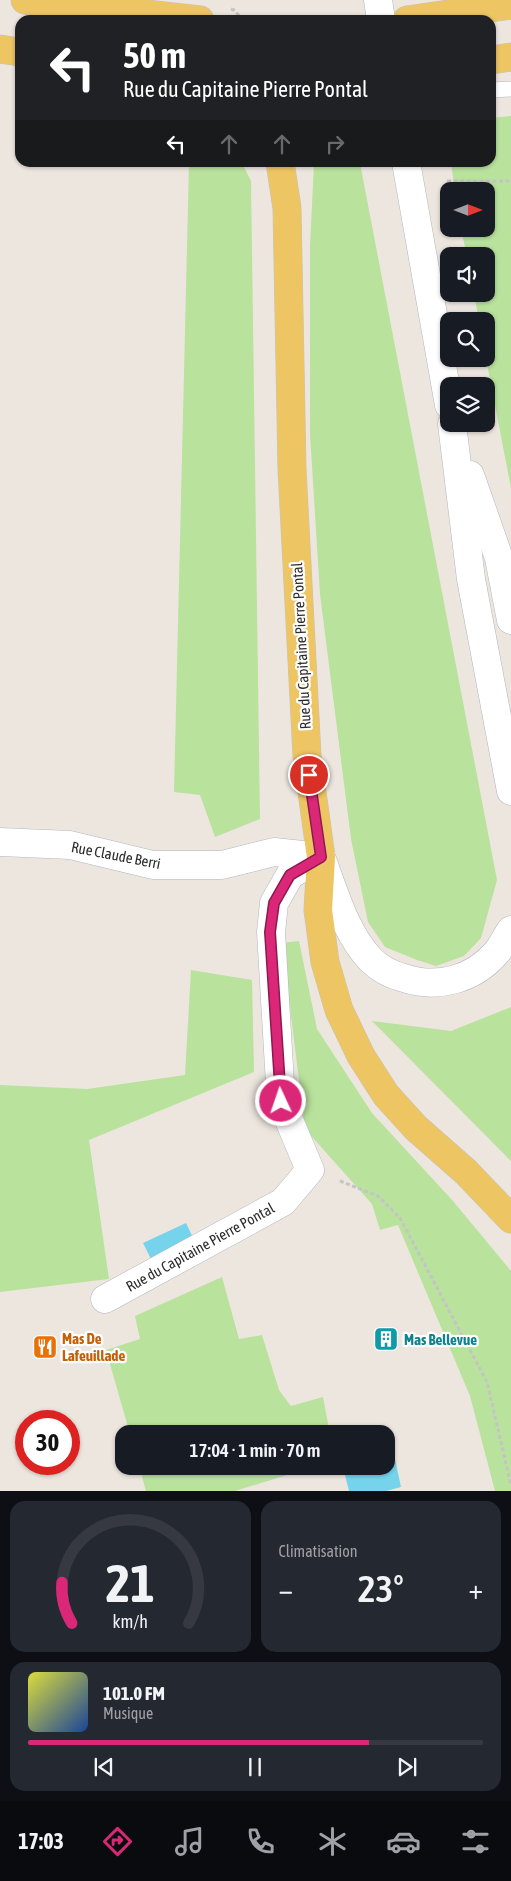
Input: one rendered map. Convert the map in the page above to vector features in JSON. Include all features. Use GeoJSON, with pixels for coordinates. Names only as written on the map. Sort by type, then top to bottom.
{"type":"FeatureCollection","features":[{"type":"Feature","properties":{"kind":"main road"},"geometry":{"type":"LineString","coordinates":[[26,0],[76,4],[161,15]]}},
{"type":"Feature","properties":{"kind":"main road"},"geometry":{"type":"LineString","coordinates":[[378,0],[380,15]]}},
{"type":"Feature","properties":{"kind":"main road"},"geometry":{"type":"LineString","coordinates":[[442,15],[511,5]]}},
{"type":"Feature","properties":{"kind":"main road"},"geometry":{"type":"LineString","coordinates":[[0,49],[15,51]]}},
{"type":"Feature","properties":{"kind":"main road"},"geometry":{"type":"LineString","coordinates":[[496,59],[511,57]]}},
{"type":"Feature","properties":{"kind":"main road","name":"Rue du Capitaine Pierre Pontal"},"geometry":{"type":"LineString","coordinates":[[281,167],[288,208],[294,509],[307,756],[321,857],[318,910],[325,962],[339,1010],[361,1056],[392,1102],[416,1128],[466,1172],[511,1219]]}},
{"type":"Feature","properties":{"kind":"main road","name":"Rue du Capitaine Pierre Pontal"},"geometry":{"type":"LineString","coordinates":[[288,208],[294,167]]}},
{"type":"Feature","properties":{"kind":"main road"},"geometry":{"type":"LineString","coordinates":[[407,167],[444,377]]}},
{"type":"Feature","properties":{"kind":"main road"},"geometry":{"type":"LineString","coordinates":[[453,432],[471,579],[511,791]]}},
{"type":"Feature","properties":{"kind":"main road"},"geometry":{"type":"LineString","coordinates":[[455,432],[499,558],[511,620]]}},
{"type":"Feature","properties":{"kind":"main road","name":"Rue Claude Berri"},"geometry":{"type":"LineString","coordinates":[[0,842],[70,845],[153,865],[222,865],[274,852],[321,857]]}},
{"type":"Feature","properties":{"kind":"main road"},"geometry":{"type":"LineString","coordinates":[[310,1170],[281,1101],[270,932],[274,903],[290,875],[321,857],[352,934],[371,960],[394,975],[422,983],[436,984],[456,980],[478,968],[496,953],[511,930]]}},
{"type":"Feature","properties":{"kind":"main road","name":"Rue du Capitaine Pierre Pontal"},"geometry":{"type":"LineString","coordinates":[[105,1299],[283,1202],[310,1170]]}},
{"type":"Feature","properties":{"kind":"lane"},"geometry":{"type":"LineString","coordinates":[[496,90],[511,89]]}},
{"type":"Feature","properties":{"kind":"path"},"geometry":{"type":"LineString","coordinates":[[447,181],[511,181]]}},
{"type":"Feature","properties":{"kind":"path"},"geometry":{"type":"LineString","coordinates":[[310,1170],[378,1196],[400,1218],[487,1382],[511,1485]]}},
{"type":"Feature","properties":{"kind":"green space"},"geometry":{"type":"Polygon","coordinates":[[[511,116],[511,488],[495,405],[495,377],[489,377],[488,367],[495,367],[495,312],[477,312],[475,302],[495,302],[495,247],[465,247],[463,238],[495,238],[495,182],[454,182],[452,167],[496,167],[496,118],[511,116]]]}},
{"type":"Feature","properties":{"kind":"green space"},"geometry":{"type":"Polygon","coordinates":[[[189,167],[244,167],[251,181],[260,819],[215,837],[200,795],[174,792],[189,167]]]}},
{"type":"Feature","properties":{"kind":"green space"},"geometry":{"type":"Polygon","coordinates":[[[314,167],[361,167],[497,880],[481,938],[464,956],[436,966],[385,947],[368,922],[351,839],[320,594],[310,434],[310,246],[314,167]]]}},
{"type":"Feature","properties":{"kind":"green space"},"geometry":{"type":"Polygon","coordinates":[[[299,941],[317,1029],[372,1113],[453,1201],[511,1271],[511,1491],[495,1491],[470,1396],[398,1225],[380,1230],[372,1204],[305,1129],[282,943],[299,941]]]}},
{"type":"Feature","properties":{"kind":"green space"},"geometry":{"type":"Polygon","coordinates":[[[191,970],[252,980],[254,1072],[89,1140],[109,1279],[0,1292],[0,1085],[87,1089],[185,1075],[191,970]]]}},
{"type":"Feature","properties":{"kind":"green space"},"geometry":{"type":"Polygon","coordinates":[[[511,1007],[511,1161],[372,1021],[451,1031],[511,1007]]]}},
{"type":"Feature","properties":{"kind":"green space"},"geometry":{"type":"Polygon","coordinates":[[[222,1277],[239,1339],[262,1335],[279,1390],[291,1406],[323,1397],[328,1425],[127,1425],[106,1350],[140,1339],[135,1316],[222,1277]]]}},
{"type":"Feature","properties":{"kind":"green space"},"geometry":{"type":"Polygon","coordinates":[[[142,1475],[287,1475],[235,1491],[146,1491],[142,1475]]]}},
{"type":"Feature","properties":{"kind":"water"},"geometry":{"type":"Polygon","coordinates":[[[186,1223],[195,1242],[153,1263],[143,1243],[186,1223]]]}},
{"type":"Feature","properties":{"kind":"water"},"geometry":{"type":"Polygon","coordinates":[[[395,1459],[401,1487],[386,1491],[349,1491],[345,1475],[395,1475],[395,1459]]]}},
{"type":"Feature","properties":{"kind":"place","name":"Mas Bellevue"},"geometry":{"type":"Point","coordinates":[386,1339]}},
{"type":"Feature","properties":{"kind":"place","name":"Mas De Lafeuillade"},"geometry":{"type":"Point","coordinates":[45,1347]}},
{"type":"Feature","properties":{"kind":"route"},"geometry":{"type":"LineString","coordinates":[[281,1101],[270,932],[274,903],[290,875],[321,857],[309,775]]}}]}
